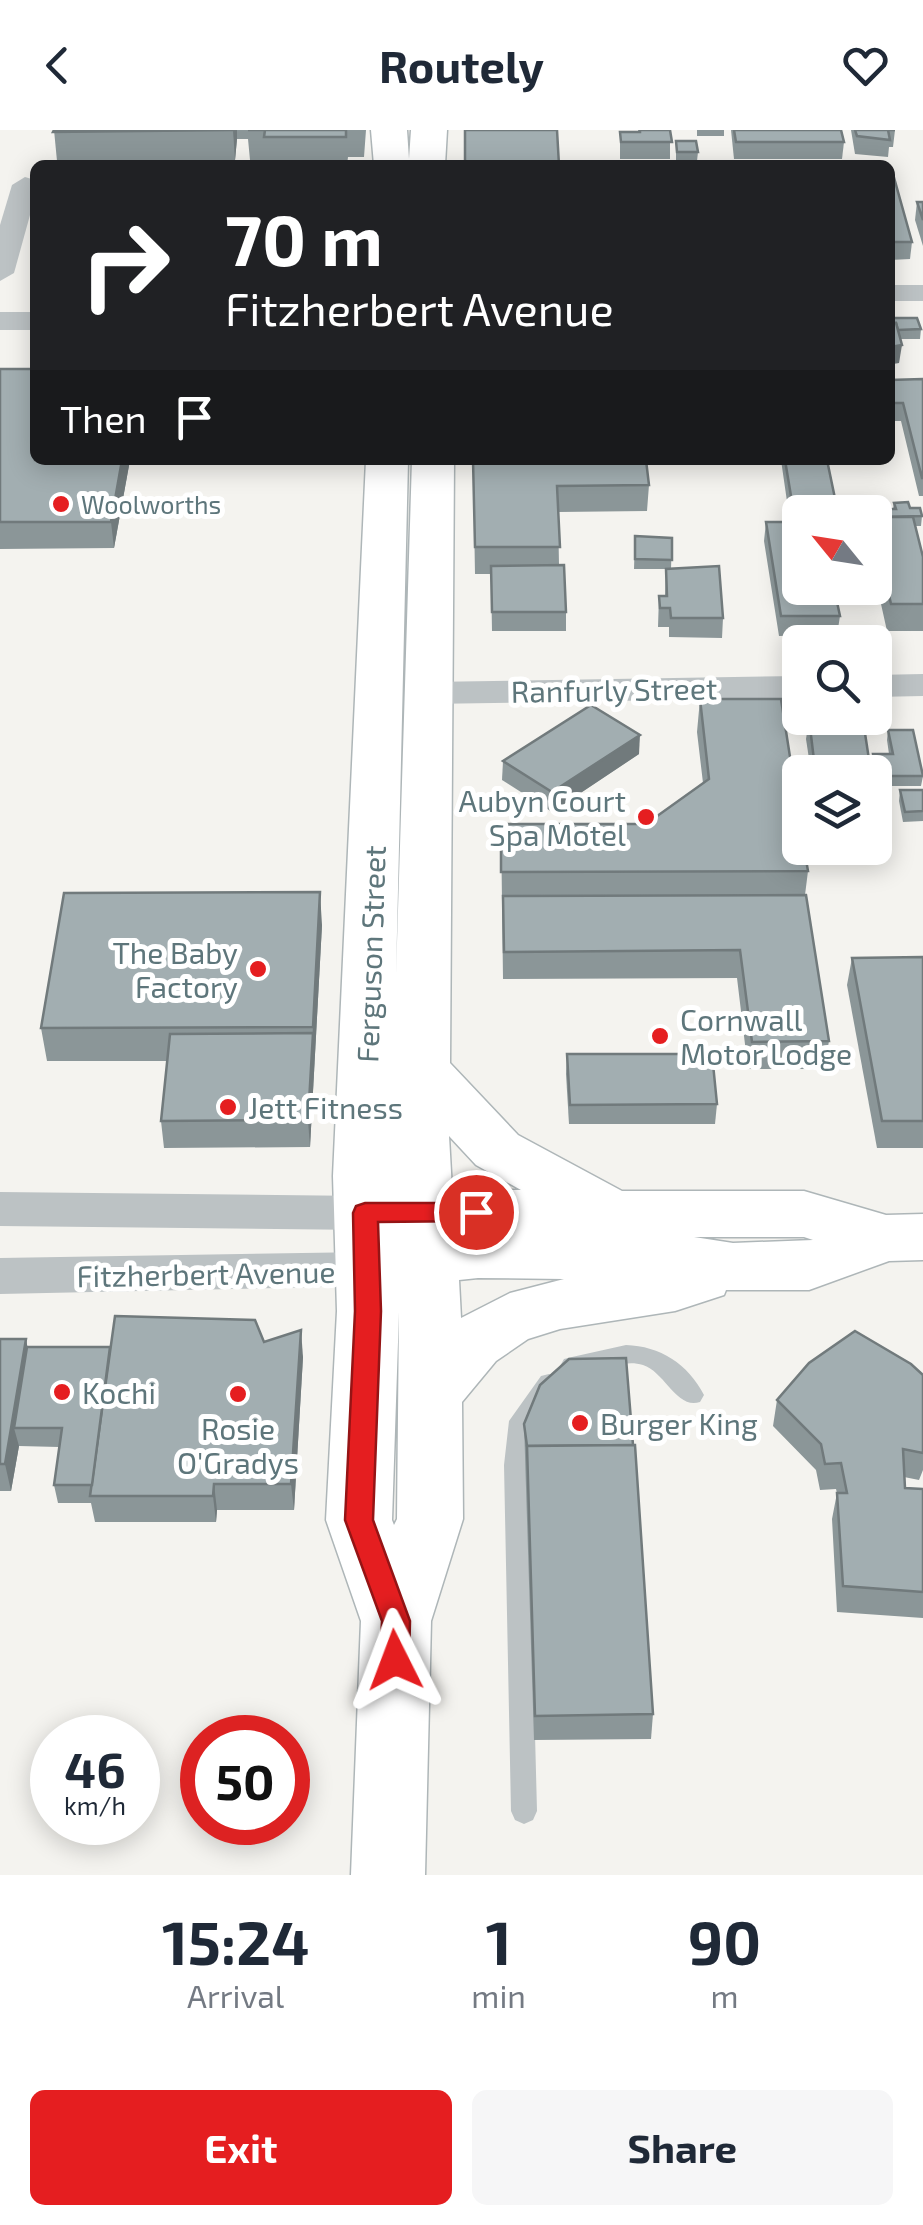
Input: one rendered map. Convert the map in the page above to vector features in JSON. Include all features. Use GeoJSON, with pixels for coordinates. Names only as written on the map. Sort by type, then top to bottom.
{"type":"FeatureCollection","features":[{"type":"Feature","properties":{"kind":"main road"},"geometry":{"type":"LineString","coordinates":[[390,130],[392,160]]}},
{"type":"Feature","properties":{"kind":"main road"},"geometry":{"type":"LineString","coordinates":[[426,160],[429,130]]}},
{"type":"Feature","properties":{"kind":"main road","name":"Ferguson Street"},"geometry":{"type":"LineString","coordinates":[[386,465],[362,1176],[395,1239],[430,1395],[430,1519],[396,1621],[388,1875]]}},
{"type":"Feature","properties":{"kind":"main road","name":"Ferguson Street"},"geometry":{"type":"LineString","coordinates":[[396,1621],[359,1520],[395,1239],[422,1068],[433,465]]}},
{"type":"Feature","properties":{"kind":"main road"},"geometry":{"type":"LineString","coordinates":[[422,1068],[497,1150],[612,1213]]}},
{"type":"Feature","properties":{"kind":"main road","name":"Fitzherbert Avenue"},"geometry":{"type":"LineString","coordinates":[[395,1239],[612,1213],[804,1214],[904,1238]]}},
{"type":"Feature","properties":{"kind":"main road","name":"Fitzherbert Avenue"},"geometry":{"type":"LineString","coordinates":[[395,1239],[478,1254],[667,1256],[733,1267],[809,1266],[904,1238]]}},
{"type":"Feature","properties":{"kind":"main road"},"geometry":{"type":"LineString","coordinates":[[430,1395],[480,1338],[522,1314],[583,1300],[675,1288],[733,1267]]}},
{"type":"Feature","properties":{"kind":"street"},"geometry":{"type":"LineString","coordinates":[[0,273],[20,185]]}},
{"type":"Feature","properties":{"kind":"street"},"geometry":{"type":"LineString","coordinates":[[895,294],[923,293]]}},
{"type":"Feature","properties":{"kind":"street"},"geometry":{"type":"LineString","coordinates":[[0,321],[30,321]]}},
{"type":"Feature","properties":{"kind":"street"},"geometry":{"type":"LineString","coordinates":[[892,686],[923,686]]}},
{"type":"Feature","properties":{"kind":"street","name":"Ranfurly Street"},"geometry":{"type":"LineString","coordinates":[[428,693],[782,687]]}},
{"type":"Feature","properties":{"kind":"street","name":"Fitzherbert Avenue"},"geometry":{"type":"LineString","coordinates":[[0,1209],[395,1239]]}},
{"type":"Feature","properties":{"kind":"street","name":"Fitzherbert Avenue"},"geometry":{"type":"LineString","coordinates":[[0,1276],[395,1239]]}},
{"type":"Feature","properties":{"kind":"lane"},"geometry":{"type":"LineString","coordinates":[[524,1811],[516,1465],[521,1421],[543,1386],[572,1366],[610,1354],[642,1354],[670,1365],[692,1395]]}},
{"type":"Feature","properties":{"kind":"building"},"geometry":{"type":"Polygon","coordinates":[[[54,130],[233,130],[53,132],[54,130]]]}},
{"type":"Feature","properties":{"kind":"building"},"geometry":{"type":"Polygon","coordinates":[[[265,130],[346,130],[346,137],[264,137],[265,130]]]}},
{"type":"Feature","properties":{"kind":"building"},"geometry":{"type":"Polygon","coordinates":[[[465,130],[557,130],[559,160],[465,160],[465,130]]]}},
{"type":"Feature","properties":{"kind":"building"},"geometry":{"type":"Polygon","coordinates":[[[670,130],[672,142],[621,142],[620,132],[670,130]]]}},
{"type":"Feature","properties":{"kind":"building"},"geometry":{"type":"Polygon","coordinates":[[[734,130],[841,130],[844,142],[736,142],[734,130]]]}},
{"type":"Feature","properties":{"kind":"building"},"geometry":{"type":"Polygon","coordinates":[[[855,130],[888,130],[890,140],[857,136],[855,130]]]}},
{"type":"Feature","properties":{"kind":"building"},"geometry":{"type":"Polygon","coordinates":[[[676,141],[696,141],[698,152],[677,152],[676,141]]]}},
{"type":"Feature","properties":{"kind":"building"},"geometry":{"type":"Polygon","coordinates":[[[895,181],[912,242],[895,242],[895,181]]]}},
{"type":"Feature","properties":{"kind":"building"},"geometry":{"type":"Polygon","coordinates":[[[895,318],[917,318],[921,329],[898,330],[895,318]]]}},
{"type":"Feature","properties":{"kind":"building"},"geometry":{"type":"Polygon","coordinates":[[[895,323],[896,323],[902,345],[895,346],[895,323]]]}},
{"type":"Feature","properties":{"kind":"building","name":"Woolworths"},"geometry":{"type":"Polygon","coordinates":[[[0,369],[30,369],[30,465],[121,465],[111,522],[0,522],[0,369]]]}},
{"type":"Feature","properties":{"kind":"building"},"geometry":{"type":"Polygon","coordinates":[[[923,379],[923,478],[903,403],[895,403],[895,380],[923,379]]]}},
{"type":"Feature","properties":{"kind":"building"},"geometry":{"type":"Polygon","coordinates":[[[473,465],[647,465],[649,485],[557,486],[560,547],[475,547],[473,465]]]}},
{"type":"Feature","properties":{"kind":"building"},"geometry":{"type":"Polygon","coordinates":[[[786,465],[828,465],[834,495],[791,495],[786,465]]]}},
{"type":"Feature","properties":{"kind":"building"},"geometry":{"type":"Polygon","coordinates":[[[908,502],[910,508],[920,508],[922,516],[892,517],[894,503],[908,502]]]}},
{"type":"Feature","properties":{"kind":"building"},"geometry":{"type":"Polygon","coordinates":[[[892,517],[913,517],[923,557],[923,604],[892,604],[892,517]]]}},
{"type":"Feature","properties":{"kind":"building"},"geometry":{"type":"Polygon","coordinates":[[[766,522],[782,522],[782,605],[838,605],[840,616],[781,616],[766,522]]]}},
{"type":"Feature","properties":{"kind":"building"},"geometry":{"type":"Polygon","coordinates":[[[635,536],[672,538],[672,560],[635,559],[635,536]]]}},
{"type":"Feature","properties":{"kind":"building"},"geometry":{"type":"Polygon","coordinates":[[[564,565],[566,612],[492,612],[491,566],[564,565]]]}},
{"type":"Feature","properties":{"kind":"building"},"geometry":{"type":"Polygon","coordinates":[[[719,566],[723,618],[671,618],[670,608],[660,608],[659,596],[667,596],[666,569],[719,566]]]}},
{"type":"Feature","properties":{"kind":"building"},"geometry":{"type":"Polygon","coordinates":[[[700,699],[781,699],[782,735],[787,735],[790,755],[782,755],[782,865],[807,865],[808,871],[501,872],[501,824],[646,824],[709,779],[700,699]]]}},
{"type":"Feature","properties":{"kind":"building"},"geometry":{"type":"Polygon","coordinates":[[[591,705],[640,735],[552,792],[503,761],[591,705]]]}},
{"type":"Feature","properties":{"kind":"building"},"geometry":{"type":"Polygon","coordinates":[[[892,730],[913,730],[923,776],[892,776],[892,755],[873,754],[893,754],[889,735],[892,730]]]}},
{"type":"Feature","properties":{"kind":"building"},"geometry":{"type":"Polygon","coordinates":[[[811,735],[865,735],[868,755],[813,755],[811,735]]]}},
{"type":"Feature","properties":{"kind":"building"},"geometry":{"type":"Polygon","coordinates":[[[900,790],[923,790],[923,811],[905,812],[900,790]]]}},
{"type":"Feature","properties":{"kind":"building"},"geometry":{"type":"Polygon","coordinates":[[[320,892],[313,1027],[41,1028],[64,893],[320,892]]]}},
{"type":"Feature","properties":{"kind":"building"},"geometry":{"type":"Polygon","coordinates":[[[806,895],[829,1041],[752,1042],[740,950],[504,952],[503,896],[806,895]]]}},
{"type":"Feature","properties":{"kind":"building"},"geometry":{"type":"Polygon","coordinates":[[[923,957],[923,1121],[882,1121],[852,958],[923,957]]]}},
{"type":"Feature","properties":{"kind":"building"},"geometry":{"type":"Polygon","coordinates":[[[313,1033],[308,1120],[161,1121],[170,1034],[313,1033]]]}},
{"type":"Feature","properties":{"kind":"building"},"geometry":{"type":"Polygon","coordinates":[[[567,1054],[712,1054],[717,1104],[570,1105],[567,1054]]]}},
{"type":"Feature","properties":{"kind":"building"},"geometry":{"type":"Polygon","coordinates":[[[115,1316],[255,1320],[264,1342],[301,1330],[291,1484],[214,1484],[213,1496],[90,1496],[115,1316]]]}},
{"type":"Feature","properties":{"kind":"building"},"geometry":{"type":"Polygon","coordinates":[[[855,1331],[923,1375],[923,1453],[903,1449],[905,1488],[923,1489],[923,1592],[843,1586],[837,1493],[847,1493],[841,1463],[825,1464],[821,1444],[777,1400],[809,1363],[855,1331]]]}},
{"type":"Feature","properties":{"kind":"building"},"geometry":{"type":"Polygon","coordinates":[[[0,1339],[26,1339],[5,1464],[0,1464],[0,1339]]]}},
{"type":"Feature","properties":{"kind":"building"},"geometry":{"type":"Polygon","coordinates":[[[27,1347],[110,1347],[92,1485],[54,1485],[62,1428],[14,1428],[27,1347]]]}},
{"type":"Feature","properties":{"kind":"building","name":"Burger King"},"geometry":{"type":"Polygon","coordinates":[[[626,1358],[633,1445],[527,1446],[524,1424],[540,1385],[569,1359],[626,1358]]]}},
{"type":"Feature","properties":{"kind":"building"},"geometry":{"type":"Polygon","coordinates":[[[635,1445],[653,1714],[535,1716],[527,1446],[635,1445]]]}},
{"type":"Feature","properties":{"kind":"place","name":"Woolworths"},"geometry":{"type":"Point","coordinates":[61,504]}},
{"type":"Feature","properties":{"kind":"place","name":"Aubyn Court Spa Motel"},"geometry":{"type":"Point","coordinates":[646,817]}},
{"type":"Feature","properties":{"kind":"place","name":"The Baby Factory"},"geometry":{"type":"Point","coordinates":[258,969]}},
{"type":"Feature","properties":{"kind":"place","name":"Cornwall Motor Lodge"},"geometry":{"type":"Point","coordinates":[660,1036]}},
{"type":"Feature","properties":{"kind":"place","name":"Jett Fitness"},"geometry":{"type":"Point","coordinates":[228,1107]}},
{"type":"Feature","properties":{"kind":"place","name":"Kochi"},"geometry":{"type":"Point","coordinates":[62,1392]}},
{"type":"Feature","properties":{"kind":"place","name":"Rosie O'Gradys"},"geometry":{"type":"Point","coordinates":[238,1394]}},
{"type":"Feature","properties":{"kind":"place","name":"Burger King"},"geometry":{"type":"Point","coordinates":[580,1423]}},
{"type":"Feature","properties":{"kind":"route"},"geometry":{"type":"LineString","coordinates":[[395,1660],[396,1621],[359,1520],[368,1311],[365,1213],[476,1212]]}}]}
